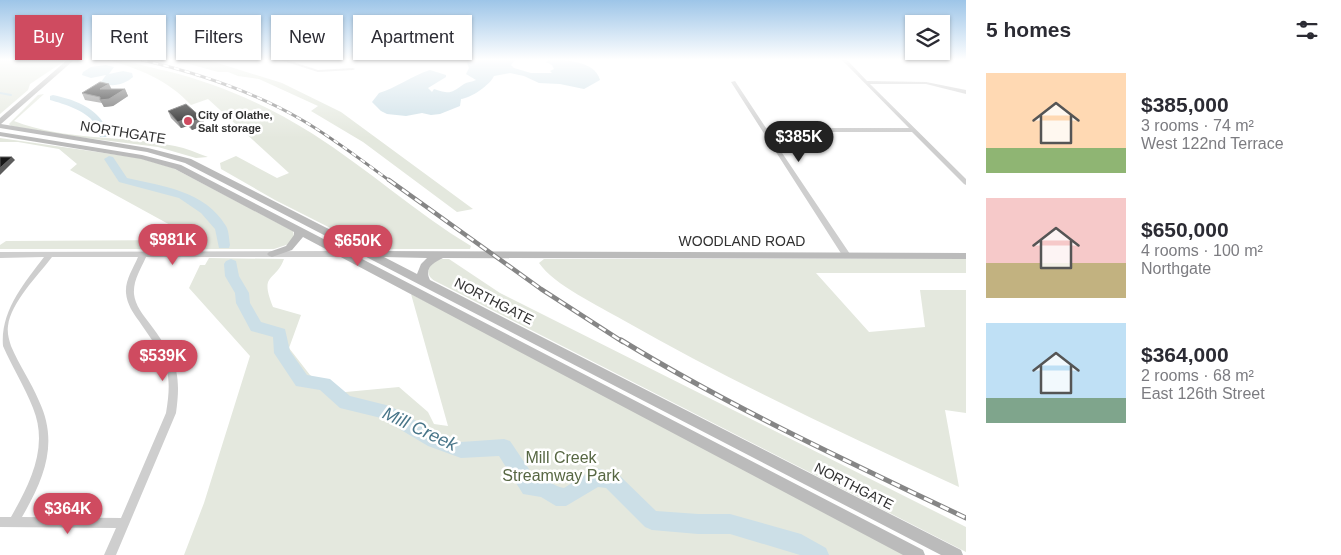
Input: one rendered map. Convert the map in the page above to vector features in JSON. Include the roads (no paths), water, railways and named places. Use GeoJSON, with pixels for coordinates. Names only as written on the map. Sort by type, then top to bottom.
{"type":"FeatureCollection","features":[{"type":"Feature","properties":{"kind":"main road"},"geometry":{"type":"LineString","coordinates":[[0,122],[41,86]]}},
{"type":"Feature","properties":{"kind":"main road","name":"NORTHGATE"},"geometry":{"type":"LineString","coordinates":[[0,126],[148,150],[188,161],[956,555]]}},
{"type":"Feature","properties":{"kind":"main road","name":"NORTHGATE"},"geometry":{"type":"LineString","coordinates":[[0,134],[160,161],[194,175],[918,555]]}},
{"type":"Feature","properties":{"kind":"main road"},"geometry":{"type":"LineString","coordinates":[[272,254],[294,244],[299,236],[298,229]]}},
{"type":"Feature","properties":{"kind":"main road","name":"WOODLAND ROAD"},"geometry":{"type":"LineString","coordinates":[[346,254],[966,256]]}},
{"type":"Feature","properties":{"kind":"main road"},"geometry":{"type":"LineString","coordinates":[[426,283],[422,278],[425,264],[432,258],[446,255]]}},
{"type":"Feature","properties":{"kind":"street"},"geometry":{"type":"LineString","coordinates":[[736,86],[847,256]]}},
{"type":"Feature","properties":{"kind":"street"},"geometry":{"type":"LineString","coordinates":[[870,86],[966,183]]}},
{"type":"Feature","properties":{"kind":"street"},"geometry":{"type":"LineString","coordinates":[[939,86],[966,92]]}},
{"type":"Feature","properties":{"kind":"street"},"geometry":{"type":"LineString","coordinates":[[765,130],[914,130]]}},
{"type":"Feature","properties":{"kind":"street"},"geometry":{"type":"LineString","coordinates":[[110,555],[171,413],[175,394],[175,378],[168,356],[132,303],[131,284],[143,254]]}},
{"type":"Feature","properties":{"kind":"street"},"geometry":{"type":"LineString","coordinates":[[0,255],[346,254]]}},
{"type":"Feature","properties":{"kind":"street"},"geometry":{"type":"LineString","coordinates":[[14,521],[36,480],[43,459],[45,442],[43,423],[6,344],[4,326],[8,314],[18,298],[50,255]]}},
{"type":"Feature","properties":{"kind":"street"},"geometry":{"type":"LineString","coordinates":[[0,522],[123,523]]}},
{"type":"Feature","properties":{"kind":"waterway","name":"Mill Creek"},"geometry":{"type":"LineString","coordinates":[[0,93],[11,95]]}},
{"type":"Feature","properties":{"kind":"waterway","name":"Mill Creek"},"geometry":{"type":"LineString","coordinates":[[53,98],[72,104],[91,114],[100,123],[104,135]]}},
{"type":"Feature","properties":{"kind":"waterway","name":"Mill Creek"},"geometry":{"type":"LineString","coordinates":[[109,159],[123,180],[183,195],[205,210],[221,228],[224,245]]}},
{"type":"Feature","properties":{"kind":"waterway","name":"Mill Creek"},"geometry":{"type":"LineString","coordinates":[[231,264],[232,276],[242,293],[243,303],[256,327],[280,333],[282,353],[302,381],[324,384],[346,403],[384,411],[434,440],[461,450],[504,447],[530,487],[545,488],[556,497],[566,497],[596,477],[611,480],[652,520],[698,524],[730,524],[801,544],[819,555]]}},
{"type":"Feature","properties":{"kind":"railway"},"geometry":{"type":"LineString","coordinates":[[229,86],[264,100],[313,127],[347,149],[390,181]]}},
{"type":"Feature","properties":{"kind":"railway"},"geometry":{"type":"LineString","coordinates":[[389,180],[541,289],[623,342]]}},
{"type":"Feature","properties":{"kind":"railway"},"geometry":{"type":"LineString","coordinates":[[621,340],[705,389],[835,455],[966,518]]}},
{"type":"Feature","properties":{"kind":"place","name":"City of Olathe, Salt storage"},"geometry":{"type":"Point","coordinates":[188,121]}},
{"type":"Feature","properties":{"kind":"park label","name":"Mill Creek Streamway Park"},"geometry":{"type":"Point","coordinates":[561,466]}}]}
